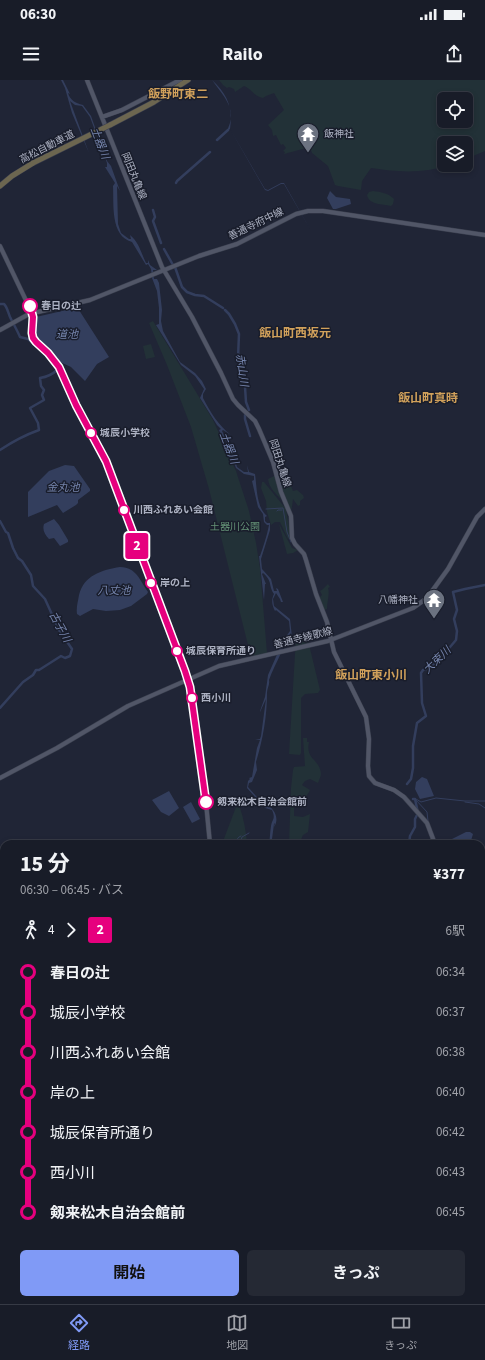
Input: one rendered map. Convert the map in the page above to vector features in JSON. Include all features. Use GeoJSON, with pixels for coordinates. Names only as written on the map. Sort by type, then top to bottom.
{"type":"FeatureCollection","features":[{"type":"Feature","properties":{"kind":"highway","name":"高松自動車道"},"geometry":{"type":"LineString","coordinates":[[170,91],[184,80]]}},
{"type":"Feature","properties":{"kind":"highway","name":"高松自動車道"},"geometry":{"type":"LineString","coordinates":[[0,184],[16,170],[109,124],[188,80]]}},
{"type":"Feature","properties":{"kind":"main road","name":"岡田丸亀線"},"geometry":{"type":"LineString","coordinates":[[87,80],[162,271],[192,317],[233,399],[255,421],[260,429],[290,516],[292,538],[304,554],[316,594],[328,622],[330,640],[336,657],[366,717],[369,739],[368,769],[370,778],[375,783],[399,793],[418,812],[428,825],[434,840]]}},
{"type":"Feature","properties":{"kind":"main road"},"geometry":{"type":"LineString","coordinates":[[102,117],[122,110],[180,80]]}},
{"type":"Feature","properties":{"kind":"main road","name":"善通寺府中線"},"geometry":{"type":"LineString","coordinates":[[0,330],[32,313],[90,300],[200,255],[237,244],[296,214],[311,210],[485,235]]}},
{"type":"Feature","properties":{"kind":"main road"},"geometry":{"type":"LineString","coordinates":[[0,246],[32,313],[33,338],[59,367],[76,405],[106,461],[188,679],[202,765],[210,840]]}},
{"type":"Feature","properties":{"kind":"main road","name":"善通寺綾歌線"},"geometry":{"type":"LineString","coordinates":[[0,778],[57,748],[128,706],[224,664],[330,640],[409,611],[428,596],[448,569],[477,517],[485,509]]}},
{"type":"Feature","properties":{"kind":"green space"},"geometry":{"type":"Polygon","coordinates":[[[219,80],[485,80],[485,151],[473,156],[473,136],[437,136],[437,168],[410,171],[371,168],[362,181],[361,190],[338,186],[335,185],[328,166],[312,153],[310,147],[284,154],[285,152],[283,151],[286,148],[283,144],[281,145],[276,135],[273,136],[272,130],[268,125],[284,110],[274,93],[263,98],[257,96],[244,86],[235,92],[234,89],[229,87],[227,88],[219,80]]]}},
{"type":"Feature","properties":{"kind":"green space"},"geometry":{"type":"Polygon","coordinates":[[[369,192],[382,192],[389,195],[394,199],[393,204],[391,206],[376,204],[370,201],[367,195],[369,192]]]}},
{"type":"Feature","properties":{"kind":"green space","name":"土器川公園"},"geometry":{"type":"Polygon","coordinates":[[[153,321],[213,420],[236,471],[249,511],[256,543],[260,568],[267,653],[251,657],[209,489],[191,427],[149,323],[153,321]]]}},
{"type":"Feature","properties":{"kind":"green space"},"geometry":{"type":"Polygon","coordinates":[[[151,344],[155,357],[146,359],[143,346],[151,344]]]}},
{"type":"Feature","properties":{"kind":"green space"},"geometry":{"type":"Polygon","coordinates":[[[274,476],[276,477],[282,500],[273,491],[268,479],[274,476]]]}},
{"type":"Feature","properties":{"kind":"green space"},"geometry":{"type":"Polygon","coordinates":[[[283,480],[291,486],[293,491],[297,490],[303,495],[304,498],[300,501],[300,505],[298,506],[293,499],[291,514],[279,482],[283,480]]]}},
{"type":"Feature","properties":{"kind":"green space"},"geometry":{"type":"Polygon","coordinates":[[[262,482],[264,482],[286,509],[291,538],[288,539],[280,522],[275,522],[271,525],[267,512],[266,501],[261,488],[262,482]]]}},
{"type":"Feature","properties":{"kind":"green space"},"geometry":{"type":"Polygon","coordinates":[[[279,524],[292,548],[298,550],[293,553],[287,554],[279,524]]]}},
{"type":"Feature","properties":{"kind":"green space"},"geometry":{"type":"Polygon","coordinates":[[[328,584],[330,587],[328,588],[327,609],[324,610],[319,598],[322,595],[320,591],[328,584]]]}},
{"type":"Feature","properties":{"kind":"green space"},"geometry":{"type":"Polygon","coordinates":[[[307,636],[320,690],[318,693],[305,694],[301,698],[301,753],[300,755],[289,754],[296,637],[307,636]]]}},
{"type":"Feature","properties":{"kind":"green space"},"geometry":{"type":"Polygon","coordinates":[[[303,738],[307,738],[307,742],[309,742],[309,752],[318,765],[321,775],[318,783],[310,779],[305,781],[302,785],[310,790],[304,799],[294,804],[294,816],[303,817],[310,814],[308,832],[303,835],[301,840],[289,840],[293,770],[294,767],[305,766],[303,738]]]}},
{"type":"Feature","properties":{"kind":"green space"},"geometry":{"type":"Polygon","coordinates":[[[236,807],[240,808],[245,826],[247,840],[224,840],[236,807]]]}},
{"type":"Feature","properties":{"kind":"water","name":"土器川"},"geometry":{"type":"Polygon","coordinates":[[[61,80],[63,80],[72,99],[83,105],[91,116],[107,161],[111,166],[120,191],[117,186],[118,224],[121,233],[129,239],[131,239],[130,235],[133,238],[138,244],[146,263],[148,263],[148,260],[150,265],[157,270],[153,270],[154,279],[157,279],[159,283],[163,331],[180,362],[195,373],[202,381],[206,389],[203,394],[203,398],[215,418],[231,435],[223,430],[222,431],[234,455],[237,467],[244,472],[248,472],[247,465],[249,472],[255,474],[259,502],[263,512],[267,516],[265,517],[265,521],[270,523],[270,530],[261,559],[262,569],[271,579],[274,591],[277,591],[276,588],[278,589],[283,602],[281,602],[276,593],[273,599],[274,606],[290,619],[292,637],[291,633],[269,680],[264,728],[256,762],[257,770],[248,787],[263,804],[266,803],[274,811],[276,824],[274,827],[275,823],[274,824],[273,840],[269,840],[274,817],[272,810],[265,808],[247,788],[249,778],[252,777],[257,748],[260,740],[255,740],[260,739],[261,736],[266,699],[260,711],[265,697],[268,675],[283,641],[290,631],[289,621],[276,610],[275,611],[273,607],[272,598],[274,594],[268,579],[263,573],[262,574],[266,584],[264,600],[259,556],[264,545],[269,525],[264,522],[263,514],[258,507],[252,481],[254,480],[254,476],[244,474],[236,468],[226,441],[223,439],[219,430],[221,429],[200,398],[204,389],[195,376],[181,365],[156,325],[159,324],[159,308],[157,291],[152,278],[151,269],[148,264],[146,265],[132,242],[125,239],[120,233],[115,218],[113,202],[113,186],[115,183],[105,167],[107,167],[107,163],[90,117],[82,106],[75,105],[70,101],[89,153],[72,113],[65,88],[61,80]]]}},
{"type":"Feature","properties":{"kind":"water"},"geometry":{"type":"Polygon","coordinates":[[[212,80],[226,97],[230,109],[225,98],[212,80]]]}},
{"type":"Feature","properties":{"kind":"water"},"geometry":{"type":"Polygon","coordinates":[[[231,118],[230,129],[226,132],[230,124],[231,118]]]}},
{"type":"Feature","properties":{"kind":"water"},"geometry":{"type":"Polygon","coordinates":[[[230,129],[265,189],[268,190],[281,183],[284,183],[310,229],[284,184],[281,184],[268,191],[265,190],[230,129]]]}},
{"type":"Feature","properties":{"kind":"water"},"geometry":{"type":"Polygon","coordinates":[[[330,191],[336,197],[350,199],[351,204],[333,209],[327,198],[330,191]]]}},
{"type":"Feature","properties":{"kind":"water","name":"道池"},"geometry":{"type":"Polygon","coordinates":[[[75,308],[79,310],[109,357],[97,364],[85,381],[71,367],[60,362],[37,338],[35,331],[36,317],[75,308]]]}},
{"type":"Feature","properties":{"kind":"water","name":"金丸池"},"geometry":{"type":"Polygon","coordinates":[[[65,465],[74,466],[90,491],[78,500],[76,505],[63,513],[57,505],[28,517],[28,492],[49,471],[65,465]]]}},
{"type":"Feature","properties":{"kind":"water"},"geometry":{"type":"Polygon","coordinates":[[[54,519],[68,540],[68,542],[60,546],[54,538],[49,539],[45,534],[43,526],[54,519]]]}},
{"type":"Feature","properties":{"kind":"water","name":"八丈池"},"geometry":{"type":"Polygon","coordinates":[[[120,567],[126,568],[137,575],[148,592],[147,594],[131,606],[120,610],[106,611],[93,609],[80,616],[77,614],[81,588],[89,578],[100,572],[120,567]]]}},
{"type":"Feature","properties":{"kind":"water"},"geometry":{"type":"Polygon","coordinates":[[[422,777],[427,779],[434,796],[420,799],[415,789],[416,782],[422,777]]]}},
{"type":"Feature","properties":{"kind":"water"},"geometry":{"type":"Polygon","coordinates":[[[169,791],[179,808],[169,816],[161,812],[152,800],[169,791]]]}},
{"type":"Feature","properties":{"kind":"water"},"geometry":{"type":"Polygon","coordinates":[[[191,802],[200,819],[192,823],[183,807],[191,802]]]}},
{"type":"Feature","properties":{"kind":"water"},"geometry":{"type":"Polygon","coordinates":[[[466,832],[473,834],[471,840],[450,840],[466,832]]]}},
{"type":"Feature","properties":{"kind":"waterway","name":"赤山川"},"geometry":{"type":"LineString","coordinates":[[217,140],[228,130]]}},
{"type":"Feature","properties":{"kind":"waterway","name":"赤山川"},"geometry":{"type":"LineString","coordinates":[[176,183],[210,152]]}},
{"type":"Feature","properties":{"kind":"waterway","name":"赤山川"},"geometry":{"type":"LineString","coordinates":[[153,210],[155,217],[153,221],[161,243]]}},
{"type":"Feature","properties":{"kind":"waterway","name":"赤山川"},"geometry":{"type":"LineString","coordinates":[[164,249],[173,265]]}},
{"type":"Feature","properties":{"kind":"waterway","name":"赤山川"},"geometry":{"type":"LineString","coordinates":[[175,267],[182,287],[187,292],[204,296],[223,308]]}},
{"type":"Feature","properties":{"kind":"waterway","name":"古子川"},"geometry":{"type":"LineString","coordinates":[[0,304],[4,304],[20,337],[28,339],[48,356]]}},
{"type":"Feature","properties":{"kind":"waterway","name":"赤山川"},"geometry":{"type":"LineString","coordinates":[[225,310],[235,324],[239,334],[238,358],[244,372],[246,402],[249,410]]}},
{"type":"Feature","properties":{"kind":"waterway","name":"古子川"},"geometry":{"type":"LineString","coordinates":[[0,450],[39,430],[38,423],[30,408],[44,400],[42,395],[44,390],[41,386],[40,378],[45,377],[57,370],[56,366]]}},
{"type":"Feature","properties":{"kind":"waterway","name":"赤山川"},"geometry":{"type":"LineString","coordinates":[[245,415],[250,436]]}},
{"type":"Feature","properties":{"kind":"waterway"},"geometry":{"type":"LineString","coordinates":[[266,509],[283,508],[287,532],[291,542]]}},
{"type":"Feature","properties":{"kind":"waterway"},"geometry":{"type":"LineString","coordinates":[[277,511],[282,510]]}},
{"type":"Feature","properties":{"kind":"waterway","name":"古子川"},"geometry":{"type":"LineString","coordinates":[[0,521],[8,533],[18,558],[22,561],[31,575],[33,586],[45,599],[59,630],[72,649],[70,656],[65,658],[61,656],[39,670],[36,670],[33,675],[23,682],[0,708]]}},
{"type":"Feature","properties":{"kind":"waterway","name":"大束川"},"geometry":{"type":"LineString","coordinates":[[407,784],[411,779],[413,768],[413,746],[417,723],[426,716],[422,703],[421,673],[423,670],[430,668],[439,660],[456,640],[457,631],[454,619],[457,610],[453,592],[485,585]]}},
{"type":"Feature","properties":{"kind":"waterway"},"geometry":{"type":"LineString","coordinates":[[416,799],[421,802],[436,798],[465,801],[485,801]]}},
{"type":"Feature","properties":{"kind":"waterway","name":"大束川"},"geometry":{"type":"LineString","coordinates":[[410,840],[415,827],[415,819],[418,813],[415,799],[413,799]]}},
{"type":"Feature","properties":{"kind":"waterway"},"geometry":{"type":"LineString","coordinates":[[415,799],[427,812],[428,821]]}},
{"type":"Feature","properties":{"kind":"waterway"},"geometry":{"type":"LineString","coordinates":[[465,802],[479,804],[485,808]]}},
{"type":"Feature","properties":{"kind":"waterway"},"geometry":{"type":"LineString","coordinates":[[241,840],[242,837],[249,833]]}},
{"type":"Feature","properties":{"kind":"waterway"},"geometry":{"type":"LineString","coordinates":[[236,840],[241,836]]}},
{"type":"Feature","properties":{"kind":"bus line","name":"2"},"geometry":{"type":"LineString","coordinates":[[30,306],[33,317],[33,338],[59,367],[76,405],[106,461],[185,671],[190,687],[206,802]]}},
{"type":"Feature","properties":{"kind":"place","name":"飯神社"},"geometry":{"type":"Point","coordinates":[308,154]}},
{"type":"Feature","properties":{"kind":"place","name":"春日の辻"},"geometry":{"type":"Point","coordinates":[30,306]}},
{"type":"Feature","properties":{"kind":"place","name":"城辰小学校"},"geometry":{"type":"Point","coordinates":[91,433]}},
{"type":"Feature","properties":{"kind":"place","name":"川西ふれあい会館"},"geometry":{"type":"Point","coordinates":[124,510]}},
{"type":"Feature","properties":{"kind":"place","name":"岸の上"},"geometry":{"type":"Point","coordinates":[151,583]}},
{"type":"Feature","properties":{"kind":"place","name":"八幡神社"},"geometry":{"type":"Point","coordinates":[434,620]}},
{"type":"Feature","properties":{"kind":"place","name":"城辰保育所通り"},"geometry":{"type":"Point","coordinates":[177,651]}},
{"type":"Feature","properties":{"kind":"place","name":"西小川"},"geometry":{"type":"Point","coordinates":[192,698]}},
{"type":"Feature","properties":{"kind":"place","name":"剱来松木自治会館前"},"geometry":{"type":"Point","coordinates":[206,802]}},
{"type":"Feature","properties":{"kind":"district","name":"飯野町東二"},"geometry":{"type":"Point","coordinates":[178,94]}},
{"type":"Feature","properties":{"kind":"district","name":"飯山町西坂元"},"geometry":{"type":"Point","coordinates":[295,333]}},
{"type":"Feature","properties":{"kind":"district","name":"飯山町真時"},"geometry":{"type":"Point","coordinates":[428,398]}},
{"type":"Feature","properties":{"kind":"district","name":"飯山町東小川"},"geometry":{"type":"Point","coordinates":[371,675]}}]}
